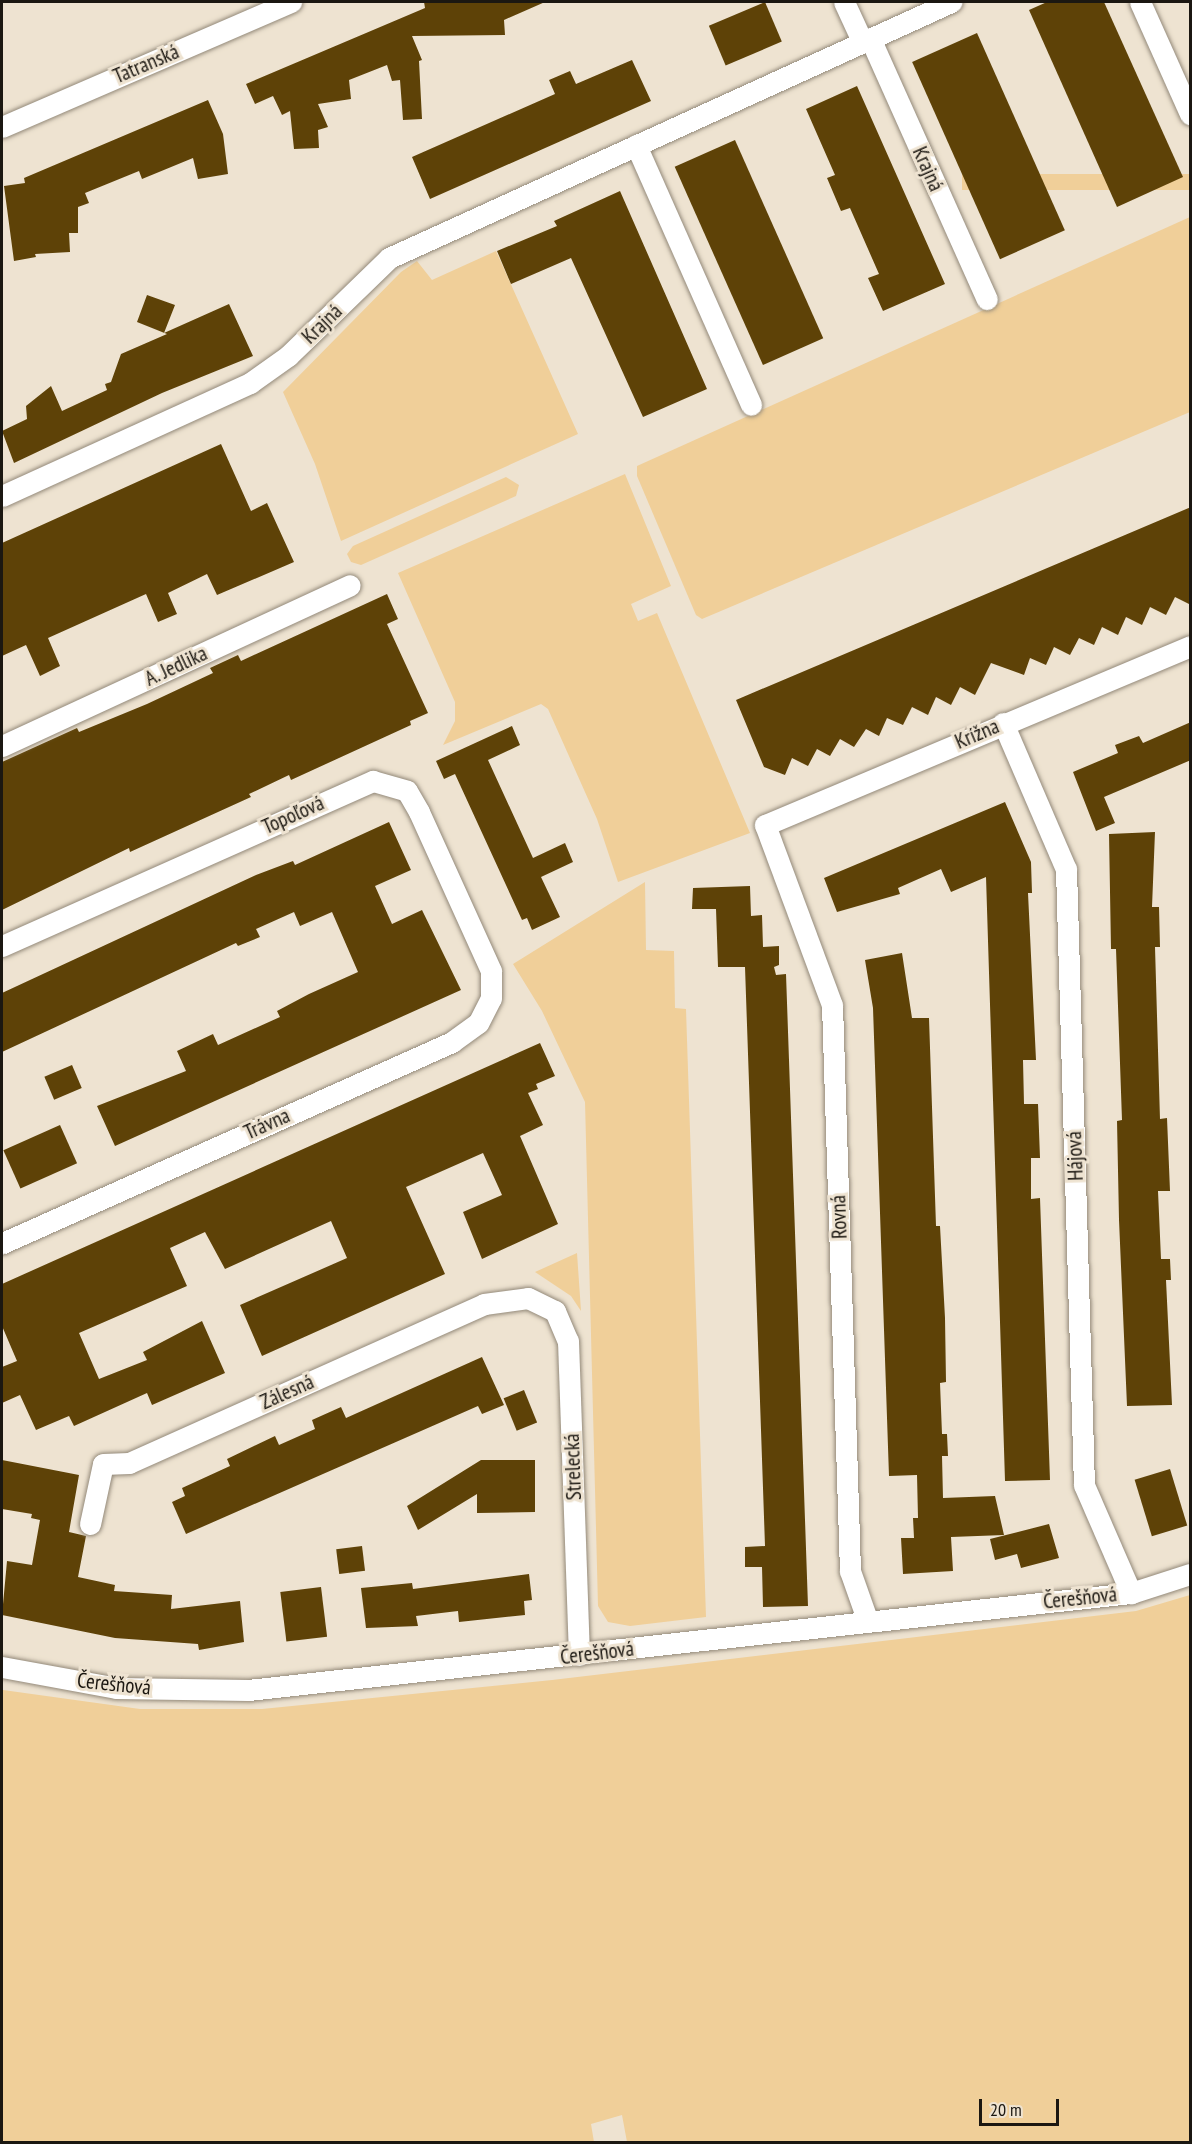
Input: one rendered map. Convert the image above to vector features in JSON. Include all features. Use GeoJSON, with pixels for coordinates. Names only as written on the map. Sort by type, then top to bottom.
{"type":"FeatureCollection","features":[{"type":"Feature","properties":{"kind":"street","name":"Tatranská"},"geometry":{"type":"LineString","coordinates":[[2,127],[291,2]]}},
{"type":"Feature","properties":{"kind":"street"},"geometry":{"type":"LineString","coordinates":[[844,2],[866,40]]}},
{"type":"Feature","properties":{"kind":"street","name":"Krajná"},"geometry":{"type":"LineString","coordinates":[[2,496],[250,383],[288,356],[389,258],[951,2]]}},
{"type":"Feature","properties":{"kind":"street"},"geometry":{"type":"LineString","coordinates":[[1140,2],[1191,114]]}},
{"type":"Feature","properties":{"kind":"street","name":"Krajná"},"geometry":{"type":"LineString","coordinates":[[866,40],[987,299]]}},
{"type":"Feature","properties":{"kind":"street"},"geometry":{"type":"LineString","coordinates":[[636,145],[751,405]]}},
{"type":"Feature","properties":{"kind":"street","name":"A. Jedlika"},"geometry":{"type":"LineString","coordinates":[[2,746],[350,585]]}},
{"type":"Feature","properties":{"kind":"street","name":"Krížna"},"geometry":{"type":"LineString","coordinates":[[765,825],[1003,723],[1191,646]]}},
{"type":"Feature","properties":{"kind":"street","name":"Hájová"},"geometry":{"type":"LineString","coordinates":[[1003,723],[1066,869],[1084,1485],[1131,1593]]}},
{"type":"Feature","properties":{"kind":"street","name":"Topoľová"},"geometry":{"type":"LineString","coordinates":[[2,946],[373,781],[406,791],[419,812],[491,970]]}},
{"type":"Feature","properties":{"kind":"street","name":"Rovná"},"geometry":{"type":"LineString","coordinates":[[765,825],[832,1005],[850,1571],[867,1619]]}},
{"type":"Feature","properties":{"kind":"street","name":"Trávna"},"geometry":{"type":"LineString","coordinates":[[2,1243],[452,1042],[478,1023],[491,998],[491,970]]}},
{"type":"Feature","properties":{"kind":"street","name":"Zálesná"},"geometry":{"type":"LineString","coordinates":[[90,1524],[103,1464],[129,1463],[484,1304],[528,1298]]}},
{"type":"Feature","properties":{"kind":"street","name":"Strelecká"},"geometry":{"type":"LineString","coordinates":[[528,1298],[555,1311],[568,1341],[579,1655]]}},
{"type":"Feature","properties":{"kind":"street","name":"Čerešňová"},"geometry":{"type":"LineString","coordinates":[[2,1667],[116,1688],[248,1690],[579,1655],[867,1619],[1131,1593],[1191,1574]]}},
{"type":"Feature","properties":{"kind":"shaded area"},"geometry":{"type":"Polygon","coordinates":[[[962,174],[1190,174],[1190,190],[962,190],[962,174]]]}},
{"type":"Feature","properties":{"kind":"shaded area"},"geometry":{"type":"Polygon","coordinates":[[[1190,217],[1190,412],[702,619],[696,615],[637,476],[637,466],[1190,217]]]}},
{"type":"Feature","properties":{"kind":"shaded area"},"geometry":{"type":"Polygon","coordinates":[[[496,251],[578,434],[341,541],[315,464],[283,392],[401,272],[417,261],[432,280],[496,251]]]}},
{"type":"Feature","properties":{"kind":"shaded area"},"geometry":{"type":"Polygon","coordinates":[[[625,474],[671,586],[631,604],[638,621],[657,613],[750,833],[618,882],[597,819],[548,709],[541,704],[443,745],[455,721],[455,702],[398,573],[625,474]]]}},
{"type":"Feature","properties":{"kind":"shaded area"},"geometry":{"type":"Polygon","coordinates":[[[506,477],[519,485],[516,496],[361,565],[351,562],[347,554],[353,546],[506,477]]]}},
{"type":"Feature","properties":{"kind":"shaded area"},"geometry":{"type":"Polygon","coordinates":[[[645,882],[646,950],[674,951],[675,1008],[686,1009],[706,1617],[630,1626],[608,1622],[598,1606],[585,1102],[542,1011],[513,964],[645,882]]]}},
{"type":"Feature","properties":{"kind":"shaded area"},"geometry":{"type":"Polygon","coordinates":[[[577,1253],[581,1311],[571,1296],[535,1272],[577,1253]]]}},
{"type":"Feature","properties":{"kind":"shaded area"},"geometry":{"type":"Polygon","coordinates":[[[1190,1595],[1190,2142],[627,2142],[622,2115],[591,2124],[594,2142],[2,2142],[3,1690],[140,1709],[262,1709],[552,1680],[1136,1611],[1190,1595]]]}},
{"type":"Feature","properties":{"kind":"building"},"geometry":{"type":"Polygon","coordinates":[[[424,2],[545,2],[504,20],[505,35],[412,36],[422,60],[419,61],[422,119],[403,120],[400,80],[392,81],[387,65],[349,80],[351,99],[318,104],[328,127],[318,130],[319,148],[294,149],[290,111],[282,115],[273,96],[255,104],[246,84],[425,8],[424,2]]]}},
{"type":"Feature","properties":{"kind":"building"},"geometry":{"type":"Polygon","coordinates":[[[765,2],[782,42],[726,65],[709,26],[765,2]]]}},
{"type":"Feature","properties":{"kind":"building"},"geometry":{"type":"Polygon","coordinates":[[[1047,2],[1104,2],[1183,177],[1117,207],[1029,10],[1047,2]]]}},
{"type":"Feature","properties":{"kind":"building"},"geometry":{"type":"Polygon","coordinates":[[[977,33],[1065,230],[1000,259],[912,62],[977,33]]]}},
{"type":"Feature","properties":{"kind":"building"},"geometry":{"type":"Polygon","coordinates":[[[632,60],[651,101],[430,199],[412,157],[555,94],[549,80],[570,71],[576,84],[632,60]]]}},
{"type":"Feature","properties":{"kind":"building"},"geometry":{"type":"Polygon","coordinates":[[[857,86],[945,284],[883,311],[868,278],[879,274],[850,208],[841,211],[827,178],[835,175],[806,109],[857,86]]]}},
{"type":"Feature","properties":{"kind":"building"},"geometry":{"type":"Polygon","coordinates":[[[208,100],[223,134],[228,174],[198,179],[193,158],[142,179],[139,171],[85,193],[89,203],[78,207],[78,233],[69,233],[70,252],[35,254],[36,257],[14,261],[4,186],[25,183],[24,178],[208,100]]]}},
{"type":"Feature","properties":{"kind":"building"},"geometry":{"type":"Polygon","coordinates":[[[735,140],[823,338],[763,365],[675,167],[735,140]]]}},
{"type":"Feature","properties":{"kind":"building"},"geometry":{"type":"Polygon","coordinates":[[[620,191],[707,389],[643,417],[571,258],[511,284],[497,251],[557,226],[554,221],[620,191]]]}},
{"type":"Feature","properties":{"kind":"building"},"geometry":{"type":"Polygon","coordinates":[[[147,295],[175,305],[164,333],[137,322],[147,295]]]}},
{"type":"Feature","properties":{"kind":"building"},"geometry":{"type":"Polygon","coordinates":[[[229,304],[253,356],[162,393],[14,463],[2,431],[27,419],[26,406],[51,386],[62,411],[107,390],[105,384],[111,382],[121,354],[167,334],[164,333],[229,304]]]}},
{"type":"Feature","properties":{"kind":"building"},"geometry":{"type":"Polygon","coordinates":[[[221,444],[251,511],[267,503],[294,562],[217,595],[207,574],[168,593],[177,614],[158,622],[146,594],[48,638],[60,666],[40,676],[26,645],[2,656],[2,543],[221,444]]]}},
{"type":"Feature","properties":{"kind":"building"},"geometry":{"type":"Polygon","coordinates":[[[1191,507],[1191,605],[1175,597],[1166,615],[1150,607],[1142,625],[1126,617],[1118,635],[1102,627],[1094,645],[1079,638],[1070,655],[1054,647],[1046,665],[1030,658],[1024,675],[991,663],[975,695],[960,687],[951,705],[936,697],[928,715],[912,707],[903,725],[887,718],[879,736],[866,729],[854,747],[840,739],[830,756],[817,749],[808,766],[792,758],[785,775],[764,767],[736,700],[1191,507]]]}},
{"type":"Feature","properties":{"kind":"building"},"geometry":{"type":"Polygon","coordinates":[[[387,594],[398,619],[387,624],[428,713],[410,721],[411,725],[291,780],[289,775],[249,794],[251,797],[130,852],[129,848],[2,910],[2,762],[77,728],[79,732],[147,704],[213,673],[210,668],[238,655],[241,661],[387,594]]]}},
{"type":"Feature","properties":{"kind":"building"},"geometry":{"type":"Polygon","coordinates":[[[1191,722],[1191,760],[1104,797],[1115,823],[1096,831],[1073,772],[1118,753],[1115,745],[1139,736],[1143,743],[1191,722]]]}},
{"type":"Feature","properties":{"kind":"building"},"geometry":{"type":"Polygon","coordinates":[[[512,726],[520,745],[488,760],[533,858],[565,843],[573,862],[541,877],[560,917],[532,930],[527,918],[522,920],[455,774],[444,779],[436,761],[512,726]]]}},
{"type":"Feature","properties":{"kind":"building"},"geometry":{"type":"Polygon","coordinates":[[[1005,802],[1031,862],[1032,893],[1028,893],[1036,1060],[1023,1060],[1024,1104],[1038,1104],[1040,1158],[1031,1158],[1031,1199],[1040,1198],[1050,1480],[1005,1481],[986,877],[951,892],[941,869],[898,888],[900,894],[837,912],[824,878],[1005,802]]]}},
{"type":"Feature","properties":{"kind":"building"},"geometry":{"type":"Polygon","coordinates":[[[389,822],[411,870],[375,886],[392,924],[422,910],[461,990],[115,1146],[97,1106],[186,1071],[177,1051],[213,1034],[218,1045],[280,1017],[277,1011],[358,972],[332,912],[300,926],[294,912],[256,929],[260,937],[238,946],[236,943],[2,1052],[2,993],[256,875],[293,861],[295,865],[389,822]]]}},
{"type":"Feature","properties":{"kind":"building"},"geometry":{"type":"Polygon","coordinates":[[[1155,832],[1152,907],[1159,907],[1160,947],[1155,947],[1160,1119],[1167,1118],[1170,1191],[1158,1191],[1161,1259],[1170,1259],[1171,1280],[1166,1280],[1172,1405],[1127,1406],[1117,1121],[1122,1120],[1116,949],[1111,949],[1109,834],[1155,832]]]}},
{"type":"Feature","properties":{"kind":"building"},"geometry":{"type":"Polygon","coordinates":[[[750,886],[751,916],[762,915],[763,947],[779,946],[779,965],[774,967],[776,975],[786,974],[808,1606],[763,1607],[762,1567],[745,1567],[745,1547],[765,1546],[745,967],[718,967],[716,909],[692,909],[693,888],[750,886]]]}},
{"type":"Feature","properties":{"kind":"building"},"geometry":{"type":"Polygon","coordinates":[[[902,953],[912,1018],[929,1018],[936,1226],[940,1226],[945,1318],[946,1382],[940,1383],[942,1434],[947,1434],[948,1456],[942,1456],[943,1498],[995,1496],[1004,1535],[951,1537],[953,1571],[903,1574],[901,1538],[914,1538],[913,1518],[918,1518],[917,1475],[889,1476],[873,1008],[865,960],[902,953]]]}},
{"type":"Feature","properties":{"kind":"building"},"geometry":{"type":"Polygon","coordinates":[[[540,1043],[555,1076],[536,1084],[538,1089],[528,1093],[543,1125],[520,1136],[558,1224],[482,1259],[463,1212],[502,1195],[483,1153],[406,1187],[445,1274],[262,1356],[240,1305],[347,1258],[331,1221],[225,1269],[205,1232],[170,1248],[187,1286],[79,1333],[99,1379],[147,1360],[143,1352],[202,1321],[225,1373],[152,1405],[147,1393],[74,1426],[69,1416],[36,1430],[20,1395],[2,1403],[2,1367],[17,1361],[2,1326],[2,1284],[540,1043]]]}},
{"type":"Feature","properties":{"kind":"building"},"geometry":{"type":"Polygon","coordinates":[[[72,1065],[82,1088],[54,1100],[44,1077],[72,1065]]]}},
{"type":"Feature","properties":{"kind":"building"},"geometry":{"type":"Polygon","coordinates":[[[60,1125],[77,1163],[20,1189],[3,1150],[60,1125]]]}},
{"type":"Feature","properties":{"kind":"building"},"geometry":{"type":"Polygon","coordinates":[[[482,1357],[504,1405],[482,1414],[478,1406],[186,1534],[172,1502],[185,1496],[182,1488],[230,1466],[227,1459],[275,1436],[279,1445],[315,1429],[312,1420],[341,1407],[346,1418],[482,1357]]]}},
{"type":"Feature","properties":{"kind":"building"},"geometry":{"type":"Polygon","coordinates":[[[524,1390],[537,1422],[517,1431],[504,1398],[524,1390]]]}},
{"type":"Feature","properties":{"kind":"building"},"geometry":{"type":"Polygon","coordinates":[[[2,1460],[79,1475],[69,1532],[86,1536],[78,1577],[115,1585],[114,1591],[172,1595],[171,1609],[240,1601],[244,1642],[199,1650],[198,1644],[115,1638],[2,1615],[7,1561],[32,1565],[40,1520],[31,1518],[32,1514],[2,1509],[2,1460]]]}},
{"type":"Feature","properties":{"kind":"building"},"geometry":{"type":"Polygon","coordinates":[[[481,1460],[535,1460],[535,1512],[477,1513],[477,1494],[418,1530],[407,1506],[481,1460]]]}},
{"type":"Feature","properties":{"kind":"building"},"geometry":{"type":"Polygon","coordinates":[[[1170,1469],[1187,1525],[1152,1536],[1135,1480],[1170,1469]]]}},
{"type":"Feature","properties":{"kind":"building"},"geometry":{"type":"Polygon","coordinates":[[[1049,1524],[1059,1558],[1021,1568],[1017,1554],[995,1560],[990,1539],[1049,1524]]]}},
{"type":"Feature","properties":{"kind":"building"},"geometry":{"type":"Polygon","coordinates":[[[362,1546],[365,1571],[339,1574],[336,1549],[362,1546]]]}},
{"type":"Feature","properties":{"kind":"building"},"geometry":{"type":"Polygon","coordinates":[[[529,1574],[532,1600],[524,1601],[525,1615],[459,1622],[458,1611],[416,1616],[418,1626],[366,1628],[361,1588],[412,1583],[413,1589],[529,1574]]]}},
{"type":"Feature","properties":{"kind":"building"},"geometry":{"type":"Polygon","coordinates":[[[321,1587],[327,1637],[286,1642],[280,1592],[321,1587]]]}}]}
